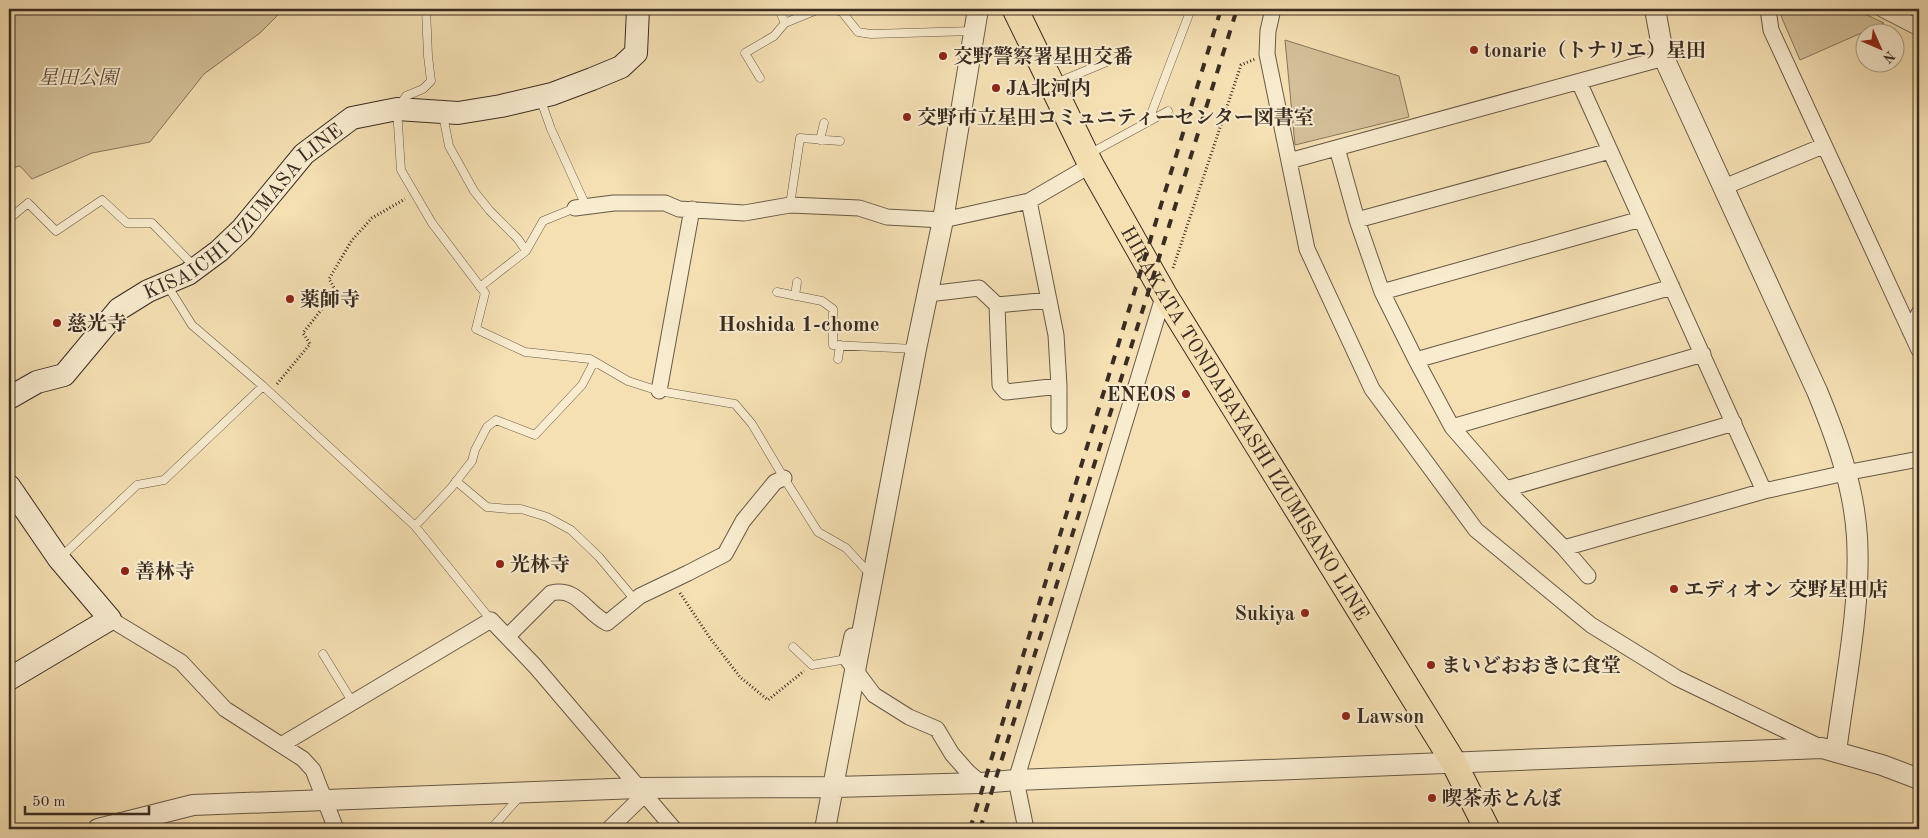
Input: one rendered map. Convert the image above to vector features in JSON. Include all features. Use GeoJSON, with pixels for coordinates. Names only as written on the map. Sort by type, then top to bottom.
{"type":"FeatureCollection","features":[{"type":"Feature","properties":{"kind":"main road","name":"KISAICHI UZUMASA LINE"},"geometry":{"type":"LineString","coordinates":[[9,398],[38,382],[64,375],[119,309],[148,291],[196,268],[219,251],[242,229],[304,154],[352,118],[397,109],[458,112],[501,106],[552,94],[621,67],[636,53],[638,9]]}},
{"type":"Feature","properties":{"kind":"main road","name":"HIRAKATA TONDABAYASHI IZUMISANO LINE"},"geometry":{"type":"LineString","coordinates":[[1015,9],[1089,160],[1164,294],[1454,763],[1487,829]]}},
{"type":"Feature","properties":{"kind":"main road"},"geometry":{"type":"LineString","coordinates":[[9,486],[59,559],[110,619],[9,679]]}},
{"type":"Feature","properties":{"kind":"street"},"geometry":{"type":"LineString","coordinates":[[826,829],[835,787],[851,664],[943,220],[978,9]]}},
{"type":"Feature","properties":{"kind":"street"},"geometry":{"type":"LineString","coordinates":[[1273,9],[1268,31],[1266,54],[1307,249],[1372,389],[1476,530],[1591,625],[1677,678],[1829,750],[1919,778]]}},
{"type":"Feature","properties":{"kind":"street"},"geometry":{"type":"LineString","coordinates":[[1655,9],[1664,58],[1817,391],[1838,442],[1857,535],[1858,582],[1829,750]]}},
{"type":"Feature","properties":{"kind":"street"},"geometry":{"type":"LineString","coordinates":[[1768,9],[1771,30],[1919,350]]}},
{"type":"Feature","properties":{"kind":"street"},"geometry":{"type":"LineString","coordinates":[[1882,9],[1919,28]]}},
{"type":"Feature","properties":{"kind":"street"},"geometry":{"type":"LineString","coordinates":[[1289,161],[1664,58]]}},
{"type":"Feature","properties":{"kind":"street"},"geometry":{"type":"LineString","coordinates":[[1579,82],[1764,491]]}},
{"type":"Feature","properties":{"kind":"street"},"geometry":{"type":"LineString","coordinates":[[1724,186],[1823,146]]}},
{"type":"Feature","properties":{"kind":"street"},"geometry":{"type":"LineString","coordinates":[[1337,148],[1382,292],[1452,428],[1506,489],[1564,548],[1588,576]]}},
{"type":"Feature","properties":{"kind":"street"},"geometry":{"type":"LineString","coordinates":[[1358,220],[1610,150]]}},
{"type":"Feature","properties":{"kind":"street"},"geometry":{"type":"LineString","coordinates":[[581,207],[614,203],[665,203],[679,209],[744,213],[790,205],[859,208],[887,217],[943,220],[1029,201],[1089,160]]}},
{"type":"Feature","properties":{"kind":"street"},"geometry":{"type":"LineString","coordinates":[[1029,201],[1056,336],[1059,426]]}},
{"type":"Feature","properties":{"kind":"street"},"geometry":{"type":"LineString","coordinates":[[659,391],[692,209]]}},
{"type":"Feature","properties":{"kind":"street"},"geometry":{"type":"LineString","coordinates":[[1382,292],[1641,219]]}},
{"type":"Feature","properties":{"kind":"street"},"geometry":{"type":"LineString","coordinates":[[1416,360],[1672,287]]}},
{"type":"Feature","properties":{"kind":"street"},"geometry":{"type":"LineString","coordinates":[[928,294],[980,288],[997,305],[1000,385],[1006,392],[1059,386]]}},
{"type":"Feature","properties":{"kind":"street"},"geometry":{"type":"LineString","coordinates":[[1026,829],[1016,780],[1164,294]]}},
{"type":"Feature","properties":{"kind":"street"},"geometry":{"type":"LineString","coordinates":[[997,305],[1049,300]]}},
{"type":"Feature","properties":{"kind":"street"},"geometry":{"type":"LineString","coordinates":[[1910,331],[1919,313]]}},
{"type":"Feature","properties":{"kind":"street"},"geometry":{"type":"LineString","coordinates":[[1452,428],[1702,354]]}},
{"type":"Feature","properties":{"kind":"street"},"geometry":{"type":"LineString","coordinates":[[1506,489],[1734,423]]}},
{"type":"Feature","properties":{"kind":"street"},"geometry":{"type":"LineString","coordinates":[[1564,548],[1764,491],[1919,459]]}},
{"type":"Feature","properties":{"kind":"street"},"geometry":{"type":"LineString","coordinates":[[507,637],[550,593],[560,591],[573,594],[599,619],[607,623],[635,600],[725,554],[743,521],[775,482],[784,478]]}},
{"type":"Feature","properties":{"kind":"street"},"geometry":{"type":"LineString","coordinates":[[110,619],[181,662],[225,709],[281,745],[313,770],[336,829]]}},
{"type":"Feature","properties":{"kind":"street"},"geometry":{"type":"LineString","coordinates":[[281,745],[491,620],[535,666],[674,829]]}},
{"type":"Feature","properties":{"kind":"street"},"geometry":{"type":"LineString","coordinates":[[851,664],[874,695],[909,717],[938,729],[952,754],[981,783]]}},
{"type":"Feature","properties":{"kind":"street"},"geometry":{"type":"LineString","coordinates":[[98,829],[193,805],[524,792],[981,783],[1388,764],[1829,750]]}},
{"type":"Feature","properties":{"kind":"street"},"geometry":{"type":"LineString","coordinates":[[609,829],[641,791]]}},
{"type":"Feature","properties":{"kind":"lane"},"geometry":{"type":"LineString","coordinates":[[426,9],[431,81],[423,89],[406,96],[397,109],[400,170],[432,224],[485,293],[476,328],[525,352],[590,359],[628,381],[659,391],[735,404],[752,424],[818,532],[846,548],[869,573]]}},
{"type":"Feature","properties":{"kind":"lane"},"geometry":{"type":"LineString","coordinates":[[760,78],[745,53],[774,36],[785,23],[819,9]]}},
{"type":"Feature","properties":{"kind":"lane"},"geometry":{"type":"LineString","coordinates":[[833,9],[842,12],[858,32],[871,34],[974,31]]}},
{"type":"Feature","properties":{"kind":"lane"},"geometry":{"type":"LineString","coordinates":[[1148,122],[1191,9]]}},
{"type":"Feature","properties":{"kind":"lane"},"geometry":{"type":"LineString","coordinates":[[780,12],[785,23]]}},
{"type":"Feature","properties":{"kind":"lane"},"geometry":{"type":"LineString","coordinates":[[1052,85],[1116,58]]}},
{"type":"Feature","properties":{"kind":"lane"},"geometry":{"type":"LineString","coordinates":[[480,287],[526,251],[543,221],[581,207],[539,97]]}},
{"type":"Feature","properties":{"kind":"lane"},"geometry":{"type":"LineString","coordinates":[[1089,160],[1168,111]]}},
{"type":"Feature","properties":{"kind":"lane"},"geometry":{"type":"LineString","coordinates":[[442,112],[449,146],[465,175],[490,211],[518,239],[526,251]]}},
{"type":"Feature","properties":{"kind":"lane"},"geometry":{"type":"LineString","coordinates":[[820,140],[824,123]]}},
{"type":"Feature","properties":{"kind":"lane"},"geometry":{"type":"LineString","coordinates":[[790,205],[800,138],[840,141]]}},
{"type":"Feature","properties":{"kind":"lane"},"geometry":{"type":"LineString","coordinates":[[9,219],[28,203],[56,231],[102,200],[127,223],[152,223],[196,268]]}},
{"type":"Feature","properties":{"kind":"lane"},"geometry":{"type":"LineString","coordinates":[[795,296],[797,282]]}},
{"type":"Feature","properties":{"kind":"lane"},"geometry":{"type":"LineString","coordinates":[[166,283],[192,325],[270,392],[415,526],[491,620]]}},
{"type":"Feature","properties":{"kind":"lane"},"geometry":{"type":"LineString","coordinates":[[777,292],[822,301],[833,310],[833,345],[916,349]]}},
{"type":"Feature","properties":{"kind":"lane"},"geometry":{"type":"LineString","coordinates":[[838,359],[840,345]]}},
{"type":"Feature","properties":{"kind":"lane"},"geometry":{"type":"LineString","coordinates":[[415,526],[472,461],[475,450],[487,427],[496,420],[535,435],[582,385],[594,362]]}},
{"type":"Feature","properties":{"kind":"lane"},"geometry":{"type":"LineString","coordinates":[[59,559],[137,485],[164,480],[263,386]]}},
{"type":"Feature","properties":{"kind":"lane"},"geometry":{"type":"LineString","coordinates":[[456,481],[487,507],[521,509],[547,517],[571,530],[599,557],[635,600]]}},
{"type":"Feature","properties":{"kind":"lane"},"geometry":{"type":"LineString","coordinates":[[793,647],[812,665],[851,664]]}},
{"type":"Feature","properties":{"kind":"lane"},"geometry":{"type":"LineString","coordinates":[[323,654],[353,703]]}},
{"type":"Feature","properties":{"kind":"lane"},"geometry":{"type":"LineString","coordinates":[[491,829],[524,792]]}},
{"type":"Feature","properties":{"kind":"path"},"geometry":{"type":"LineString","coordinates":[[1164,294],[1241,65],[1266,54]]}},
{"type":"Feature","properties":{"kind":"path"},"geometry":{"type":"LineString","coordinates":[[270,392],[310,344],[303,333],[336,291],[329,279],[352,240],[372,218],[415,194]]}},
{"type":"Feature","properties":{"kind":"path"},"geometry":{"type":"LineString","coordinates":[[672,581],[710,638],[740,677],[768,700],[812,665]]}},
{"type":"Feature","properties":{"kind":"green space","name":"星田公園"},"geometry":{"type":"Polygon","coordinates":[[[9,9],[284,9],[260,33],[204,74],[150,142],[92,153],[32,179],[20,166],[12,168],[9,166],[9,9]]]}},
{"type":"Feature","properties":{"kind":"green space"},"geometry":{"type":"Polygon","coordinates":[[[1780,9],[1854,9],[1882,22],[1856,22],[1856,35],[1800,60],[1781,16],[1780,9]]]}},
{"type":"Feature","properties":{"kind":"green space"},"geometry":{"type":"Polygon","coordinates":[[[1285,40],[1399,76],[1409,117],[1295,145],[1285,40]]]}},
{"type":"Feature","properties":{"kind":"railway"},"geometry":{"type":"LineString","coordinates":[[970,829],[1221,9]]}},
{"type":"Feature","properties":{"kind":"railway"},"geometry":{"type":"LineString","coordinates":[[980,829],[1237,9]]}},
{"type":"Feature","properties":{"kind":"place","name":"tonarie（トナリエ）星田"},"geometry":{"type":"Point","coordinates":[1474,50]}},
{"type":"Feature","properties":{"kind":"place","name":"交野警察署星田交番"},"geometry":{"type":"Point","coordinates":[943,56]}},
{"type":"Feature","properties":{"kind":"place","name":"JA北河内"},"geometry":{"type":"Point","coordinates":[996,88]}},
{"type":"Feature","properties":{"kind":"place","name":"交野市立星田コミュニティーセンター図書室"},"geometry":{"type":"Point","coordinates":[907,117]}},
{"type":"Feature","properties":{"kind":"place","name":"薬師寺"},"geometry":{"type":"Point","coordinates":[290,299]}},
{"type":"Feature","properties":{"kind":"place","name":"慈光寺"},"geometry":{"type":"Point","coordinates":[57,323]}},
{"type":"Feature","properties":{"kind":"place","name":"ENEOS"},"geometry":{"type":"Point","coordinates":[1186,394]}},
{"type":"Feature","properties":{"kind":"place","name":"光林寺"},"geometry":{"type":"Point","coordinates":[500,564]}},
{"type":"Feature","properties":{"kind":"place","name":"善林寺"},"geometry":{"type":"Point","coordinates":[125,571]}},
{"type":"Feature","properties":{"kind":"place","name":"エディオン 交野星田店"},"geometry":{"type":"Point","coordinates":[1674,589]}},
{"type":"Feature","properties":{"kind":"place","name":"Sukiya"},"geometry":{"type":"Point","coordinates":[1305,613]}},
{"type":"Feature","properties":{"kind":"place","name":"まいどおおきに食堂"},"geometry":{"type":"Point","coordinates":[1431,665]}},
{"type":"Feature","properties":{"kind":"place","name":"Lawson"},"geometry":{"type":"Point","coordinates":[1346,716]}},
{"type":"Feature","properties":{"kind":"place","name":"喫茶赤とんぼ"},"geometry":{"type":"Point","coordinates":[1432,798]}},
{"type":"Feature","properties":{"kind":"district","name":"Hoshida 1-chome"},"geometry":{"type":"Point","coordinates":[799,324]}}]}
